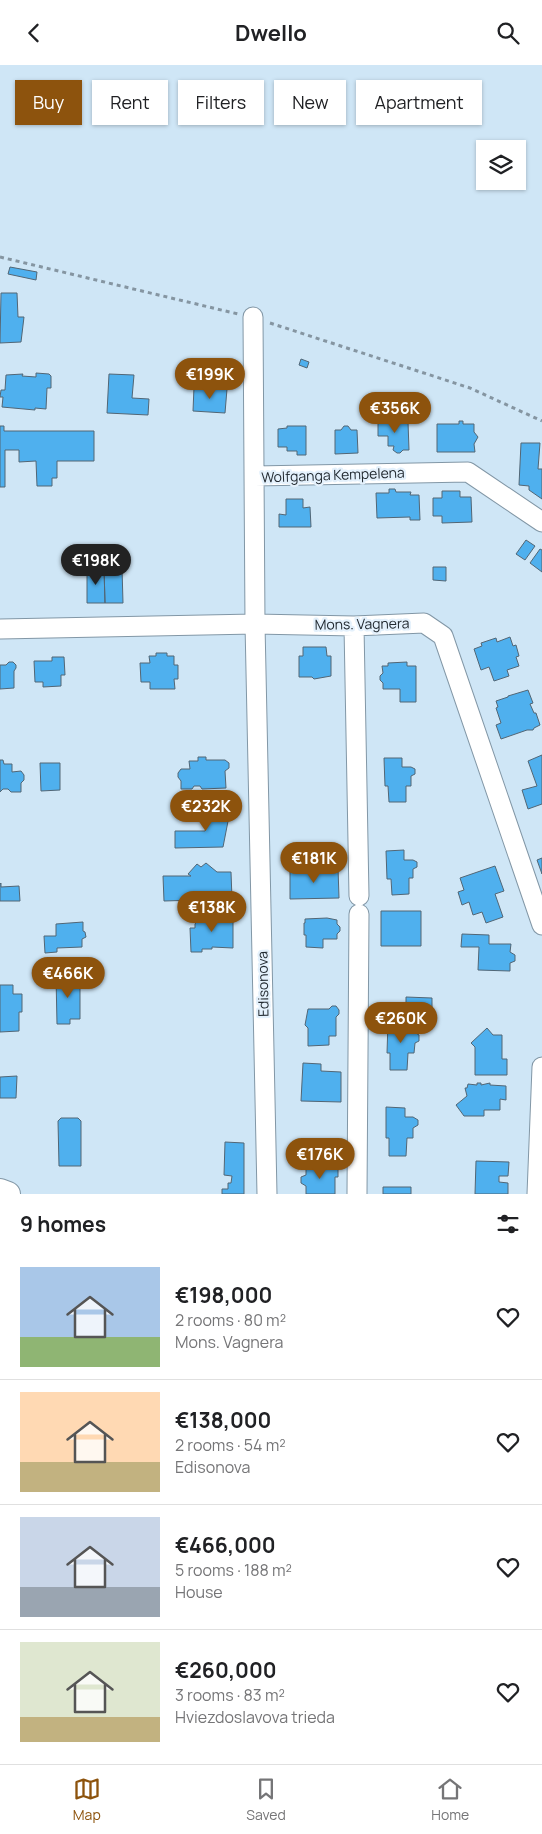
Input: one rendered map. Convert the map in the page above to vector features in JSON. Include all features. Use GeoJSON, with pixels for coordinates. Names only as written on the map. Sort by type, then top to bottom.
{"type":"FeatureCollection","features":[{"type":"Feature","properties":{"kind":"street"},"geometry":{"type":"LineString","coordinates":[[252,317],[255,475]]}},
{"type":"Feature","properties":{"kind":"street","name":"Wolfganga Kempelena"},"geometry":{"type":"LineString","coordinates":[[255,624],[255,475],[468,472],[542,522]]}},
{"type":"Feature","properties":{"kind":"street","name":"Mons. Vagnera"},"geometry":{"type":"LineString","coordinates":[[0,629],[255,624],[354,626],[424,623],[444,636],[542,925]]}},
{"type":"Feature","properties":{"kind":"street","name":"Edisonova"},"geometry":{"type":"LineString","coordinates":[[255,624],[267,1194]]}},
{"type":"Feature","properties":{"kind":"street"},"geometry":{"type":"LineString","coordinates":[[354,626],[359,905],[357,1194]]}},
{"type":"Feature","properties":{"kind":"street"},"geometry":{"type":"LineString","coordinates":[[537,1194],[542,1067]]}},
{"type":"Feature","properties":{"kind":"street"},"geometry":{"type":"LineString","coordinates":[[0,1191],[8,1194]]}},
{"type":"Feature","properties":{"kind":"path"},"geometry":{"type":"LineString","coordinates":[[0,257],[252,317],[470,388],[542,421]]}},
{"type":"Feature","properties":{"kind":"building"},"geometry":{"type":"Polygon","coordinates":[[[10,267],[37,272],[36,280],[8,274],[10,267]]]}},
{"type":"Feature","properties":{"kind":"building"},"geometry":{"type":"Polygon","coordinates":[[[1,293],[17,293],[18,317],[24,317],[21,342],[0,343],[1,293]]]}},
{"type":"Feature","properties":{"kind":"building"},"geometry":{"type":"Polygon","coordinates":[[[301,359],[309,362],[307,368],[299,365],[301,359]]]}},
{"type":"Feature","properties":{"kind":"building"},"geometry":{"type":"Polygon","coordinates":[[[36,373],[49,374],[51,376],[51,388],[47,388],[46,409],[2,407],[3,397],[0,397],[1,390],[5,390],[6,375],[23,374],[22,376],[36,377],[36,373]]]}},
{"type":"Feature","properties":{"kind":"building"},"geometry":{"type":"Polygon","coordinates":[[[109,374],[134,375],[132,398],[149,399],[148,415],[107,413],[109,374]]]}},
{"type":"Feature","properties":{"kind":"building"},"geometry":{"type":"Polygon","coordinates":[[[194,387],[227,389],[225,413],[193,411],[194,387]]]}},
{"type":"Feature","properties":{"kind":"building"},"geometry":{"type":"Polygon","coordinates":[[[378,418],[388,418],[388,423],[408,422],[409,450],[397,453],[393,450],[394,446],[388,446],[388,436],[378,436],[378,418]]]}},
{"type":"Feature","properties":{"kind":"building"},"geometry":{"type":"Polygon","coordinates":[[[459,421],[463,421],[463,424],[474,424],[474,432],[478,437],[474,444],[475,452],[437,452],[437,424],[459,424],[459,421]]]}},
{"type":"Feature","properties":{"kind":"building"},"geometry":{"type":"Polygon","coordinates":[[[0,426],[4,426],[4,431],[94,431],[94,461],[57,461],[57,478],[52,478],[52,486],[37,486],[36,461],[19,462],[19,450],[5,450],[5,487],[0,487],[0,426]]]}},
{"type":"Feature","properties":{"kind":"building"},"geometry":{"type":"Polygon","coordinates":[[[287,426],[306,426],[306,455],[297,455],[297,451],[287,451],[287,447],[278,447],[278,429],[287,428],[287,426]]]}},
{"type":"Feature","properties":{"kind":"building"},"geometry":{"type":"Polygon","coordinates":[[[344,426],[348,426],[351,430],[357,430],[358,453],[335,454],[335,430],[341,430],[344,426]]]}},
{"type":"Feature","properties":{"kind":"building"},"geometry":{"type":"Polygon","coordinates":[[[521,443],[540,443],[538,469],[542,469],[542,499],[529,490],[529,486],[519,485],[521,443]]]}},
{"type":"Feature","properties":{"kind":"building"},"geometry":{"type":"Polygon","coordinates":[[[389,489],[395,489],[396,492],[411,492],[410,495],[419,495],[420,520],[410,520],[410,517],[377,518],[376,493],[389,493],[389,489]]]}},
{"type":"Feature","properties":{"kind":"building"},"geometry":{"type":"Polygon","coordinates":[[[442,491],[460,491],[460,497],[471,497],[472,522],[442,523],[442,516],[433,516],[433,498],[442,498],[442,491]]]}},
{"type":"Feature","properties":{"kind":"building"},"geometry":{"type":"Polygon","coordinates":[[[286,499],[303,499],[303,508],[310,507],[311,527],[279,527],[279,514],[286,515],[286,499]]]}},
{"type":"Feature","properties":{"kind":"building"},"geometry":{"type":"Polygon","coordinates":[[[526,540],[535,546],[525,560],[516,554],[526,540]]]}},
{"type":"Feature","properties":{"kind":"building"},"geometry":{"type":"Polygon","coordinates":[[[540,549],[542,550],[542,572],[530,563],[540,549]]]}},
{"type":"Feature","properties":{"kind":"building"},"geometry":{"type":"Polygon","coordinates":[[[433,567],[446,567],[446,581],[433,580],[433,567]]]}},
{"type":"Feature","properties":{"kind":"building"},"geometry":{"type":"Polygon","coordinates":[[[87,568],[104,568],[105,603],[87,603],[87,568]]]}},
{"type":"Feature","properties":{"kind":"building"},"geometry":{"type":"Polygon","coordinates":[[[104,568],[122,568],[123,603],[105,603],[104,568]]]}},
{"type":"Feature","properties":{"kind":"building"},"geometry":{"type":"Polygon","coordinates":[[[510,637],[513,646],[516,645],[519,656],[516,657],[519,666],[507,670],[509,676],[494,681],[489,667],[481,670],[474,649],[482,646],[481,643],[496,638],[497,642],[510,637]]]}},
{"type":"Feature","properties":{"kind":"building"},"geometry":{"type":"Polygon","coordinates":[[[303,647],[326,647],[327,656],[331,656],[331,676],[314,679],[312,677],[299,677],[299,656],[303,656],[303,647]]]}},
{"type":"Feature","properties":{"kind":"building"},"geometry":{"type":"Polygon","coordinates":[[[156,653],[167,653],[167,656],[174,656],[174,665],[178,665],[178,679],[174,679],[175,689],[150,689],[150,682],[141,682],[140,663],[150,663],[149,656],[156,656],[156,653]]]}},
{"type":"Feature","properties":{"kind":"building"},"geometry":{"type":"Polygon","coordinates":[[[52,657],[64,657],[65,675],[61,675],[61,686],[43,687],[43,682],[35,682],[34,661],[52,661],[52,657]]]}},
{"type":"Feature","properties":{"kind":"building"},"geometry":{"type":"Polygon","coordinates":[[[9,662],[13,662],[16,665],[14,688],[0,689],[0,665],[6,665],[9,662]]]}},
{"type":"Feature","properties":{"kind":"building"},"geometry":{"type":"Polygon","coordinates":[[[407,662],[407,666],[416,666],[416,702],[400,702],[400,689],[383,689],[383,683],[380,680],[380,676],[383,673],[382,666],[388,666],[388,663],[407,662]]]}},
{"type":"Feature","properties":{"kind":"building"},"geometry":{"type":"Polygon","coordinates":[[[528,690],[533,703],[530,704],[534,713],[536,713],[540,725],[533,730],[527,730],[501,739],[496,725],[501,723],[496,708],[498,707],[496,701],[528,690]]]}},
{"type":"Feature","properties":{"kind":"building"},"geometry":{"type":"Polygon","coordinates":[[[542,755],[542,804],[528,809],[522,790],[537,786],[528,761],[542,755]]]}},
{"type":"Feature","properties":{"kind":"building"},"geometry":{"type":"Polygon","coordinates":[[[198,757],[206,757],[206,760],[225,760],[229,763],[229,768],[225,771],[226,788],[202,789],[200,786],[194,786],[192,789],[181,789],[178,773],[181,769],[190,769],[189,761],[198,761],[198,757]]]}},
{"type":"Feature","properties":{"kind":"building"},"geometry":{"type":"Polygon","coordinates":[[[384,758],[402,758],[402,767],[415,769],[415,774],[411,776],[411,786],[406,786],[406,802],[389,802],[388,786],[385,786],[384,758]]]}},
{"type":"Feature","properties":{"kind":"building"},"geometry":{"type":"Polygon","coordinates":[[[0,760],[3,760],[4,764],[12,764],[12,772],[21,771],[24,775],[24,780],[21,783],[21,792],[11,792],[8,789],[3,789],[0,792],[0,760]]]}},
{"type":"Feature","properties":{"kind":"building"},"geometry":{"type":"Polygon","coordinates":[[[40,763],[60,763],[60,790],[41,791],[40,763]]]}},
{"type":"Feature","properties":{"kind":"building"},"geometry":{"type":"Polygon","coordinates":[[[215,805],[230,811],[223,847],[175,848],[175,831],[205,831],[215,805]]]}},
{"type":"Feature","properties":{"kind":"building"},"geometry":{"type":"Polygon","coordinates":[[[404,850],[404,860],[417,862],[417,867],[413,869],[413,878],[409,878],[409,894],[392,895],[391,879],[387,879],[386,851],[404,850]]]}},
{"type":"Feature","properties":{"kind":"building"},"geometry":{"type":"Polygon","coordinates":[[[542,858],[542,874],[537,860],[542,858]]]}},
{"type":"Feature","properties":{"kind":"building"},"geometry":{"type":"Polygon","coordinates":[[[206,863],[217,872],[231,872],[232,899],[164,901],[163,876],[191,876],[188,874],[197,864],[201,867],[206,863]]]}},
{"type":"Feature","properties":{"kind":"building"},"geometry":{"type":"Polygon","coordinates":[[[495,866],[504,891],[495,894],[503,917],[486,923],[482,912],[473,915],[469,902],[462,905],[458,892],[464,890],[460,878],[495,866]]]}},
{"type":"Feature","properties":{"kind":"building"},"geometry":{"type":"Polygon","coordinates":[[[338,868],[339,898],[290,899],[290,869],[338,868]]]}},
{"type":"Feature","properties":{"kind":"building"},"geometry":{"type":"Polygon","coordinates":[[[1,883],[1,887],[19,886],[20,901],[0,901],[1,883]]]}},
{"type":"Feature","properties":{"kind":"building"},"geometry":{"type":"Polygon","coordinates":[[[381,911],[421,911],[421,946],[381,946],[381,911]]]}},
{"type":"Feature","properties":{"kind":"building"},"geometry":{"type":"Polygon","coordinates":[[[202,915],[223,915],[224,919],[233,919],[233,948],[212,947],[212,949],[202,949],[202,952],[191,952],[190,928],[195,928],[198,920],[203,920],[202,915]]]}},
{"type":"Feature","properties":{"kind":"building"},"geometry":{"type":"Polygon","coordinates":[[[327,918],[337,920],[340,931],[337,934],[337,939],[323,939],[323,948],[306,947],[306,935],[304,935],[305,919],[327,918]]]}},
{"type":"Feature","properties":{"kind":"building"},"geometry":{"type":"Polygon","coordinates":[[[83,922],[83,931],[86,937],[82,939],[82,947],[57,948],[57,952],[45,953],[44,936],[56,936],[56,924],[83,922]]]}},
{"type":"Feature","properties":{"kind":"building"},"geometry":{"type":"Polygon","coordinates":[[[462,934],[489,935],[489,944],[511,944],[510,952],[515,955],[515,961],[510,963],[510,971],[478,970],[479,947],[461,947],[462,934]]]}},
{"type":"Feature","properties":{"kind":"building"},"geometry":{"type":"Polygon","coordinates":[[[56,976],[80,976],[80,1019],[70,1019],[70,1024],[57,1024],[56,976]]]}},
{"type":"Feature","properties":{"kind":"building"},"geometry":{"type":"Polygon","coordinates":[[[0,985],[13,985],[13,994],[22,994],[22,1012],[19,1012],[19,1031],[0,1032],[0,985]]]}},
{"type":"Feature","properties":{"kind":"building"},"geometry":{"type":"Polygon","coordinates":[[[406,997],[432,998],[432,1011],[406,1010],[406,997]]]}},
{"type":"Feature","properties":{"kind":"building"},"geometry":{"type":"Polygon","coordinates":[[[332,1006],[336,1006],[339,1010],[339,1014],[336,1017],[336,1036],[329,1036],[329,1045],[308,1046],[308,1028],[305,1025],[308,1009],[329,1009],[332,1006]]]}},
{"type":"Feature","properties":{"kind":"building"},"geometry":{"type":"Polygon","coordinates":[[[388,1022],[415,1023],[414,1032],[419,1035],[419,1041],[415,1043],[414,1053],[408,1053],[407,1070],[390,1070],[390,1053],[387,1053],[388,1022]]]}},
{"type":"Feature","properties":{"kind":"building"},"geometry":{"type":"Polygon","coordinates":[[[487,1028],[493,1035],[502,1035],[502,1059],[507,1059],[507,1075],[475,1075],[475,1047],[471,1043],[487,1028]]]}},
{"type":"Feature","properties":{"kind":"building"},"geometry":{"type":"Polygon","coordinates":[[[303,1063],[321,1064],[321,1071],[341,1072],[341,1102],[301,1101],[303,1063]]]}},
{"type":"Feature","properties":{"kind":"building"},"geometry":{"type":"Polygon","coordinates":[[[17,1076],[16,1098],[0,1098],[0,1077],[17,1076]]]}},
{"type":"Feature","properties":{"kind":"building"},"geometry":{"type":"Polygon","coordinates":[[[477,1083],[481,1083],[481,1085],[490,1083],[490,1085],[506,1086],[506,1100],[500,1099],[500,1110],[484,1110],[484,1116],[464,1116],[456,1105],[467,1096],[465,1088],[467,1088],[468,1084],[477,1085],[477,1083]]]}},
{"type":"Feature","properties":{"kind":"building"},"geometry":{"type":"Polygon","coordinates":[[[386,1107],[405,1108],[405,1117],[413,1117],[418,1120],[418,1125],[413,1128],[413,1138],[407,1138],[406,1156],[389,1156],[389,1138],[386,1138],[386,1107]]]}},
{"type":"Feature","properties":{"kind":"building"},"geometry":{"type":"Polygon","coordinates":[[[61,1118],[78,1118],[81,1121],[81,1166],[59,1166],[58,1121],[61,1118]]]}},
{"type":"Feature","properties":{"kind":"building"},"geometry":{"type":"Polygon","coordinates":[[[225,1142],[244,1143],[244,1194],[222,1194],[222,1189],[228,1189],[228,1183],[231,1183],[232,1176],[224,1175],[225,1142]]]}},
{"type":"Feature","properties":{"kind":"building"},"geometry":{"type":"Polygon","coordinates":[[[476,1161],[509,1162],[508,1176],[499,1176],[499,1182],[508,1183],[508,1194],[475,1194],[476,1161]]]}},
{"type":"Feature","properties":{"kind":"building"},"geometry":{"type":"Polygon","coordinates":[[[306,1166],[338,1167],[338,1177],[335,1177],[335,1194],[306,1194],[306,1186],[301,1183],[301,1177],[306,1175],[306,1166]]]}},
{"type":"Feature","properties":{"kind":"building"},"geometry":{"type":"Polygon","coordinates":[[[383,1187],[411,1187],[411,1194],[383,1194],[383,1187]]]}}]}
